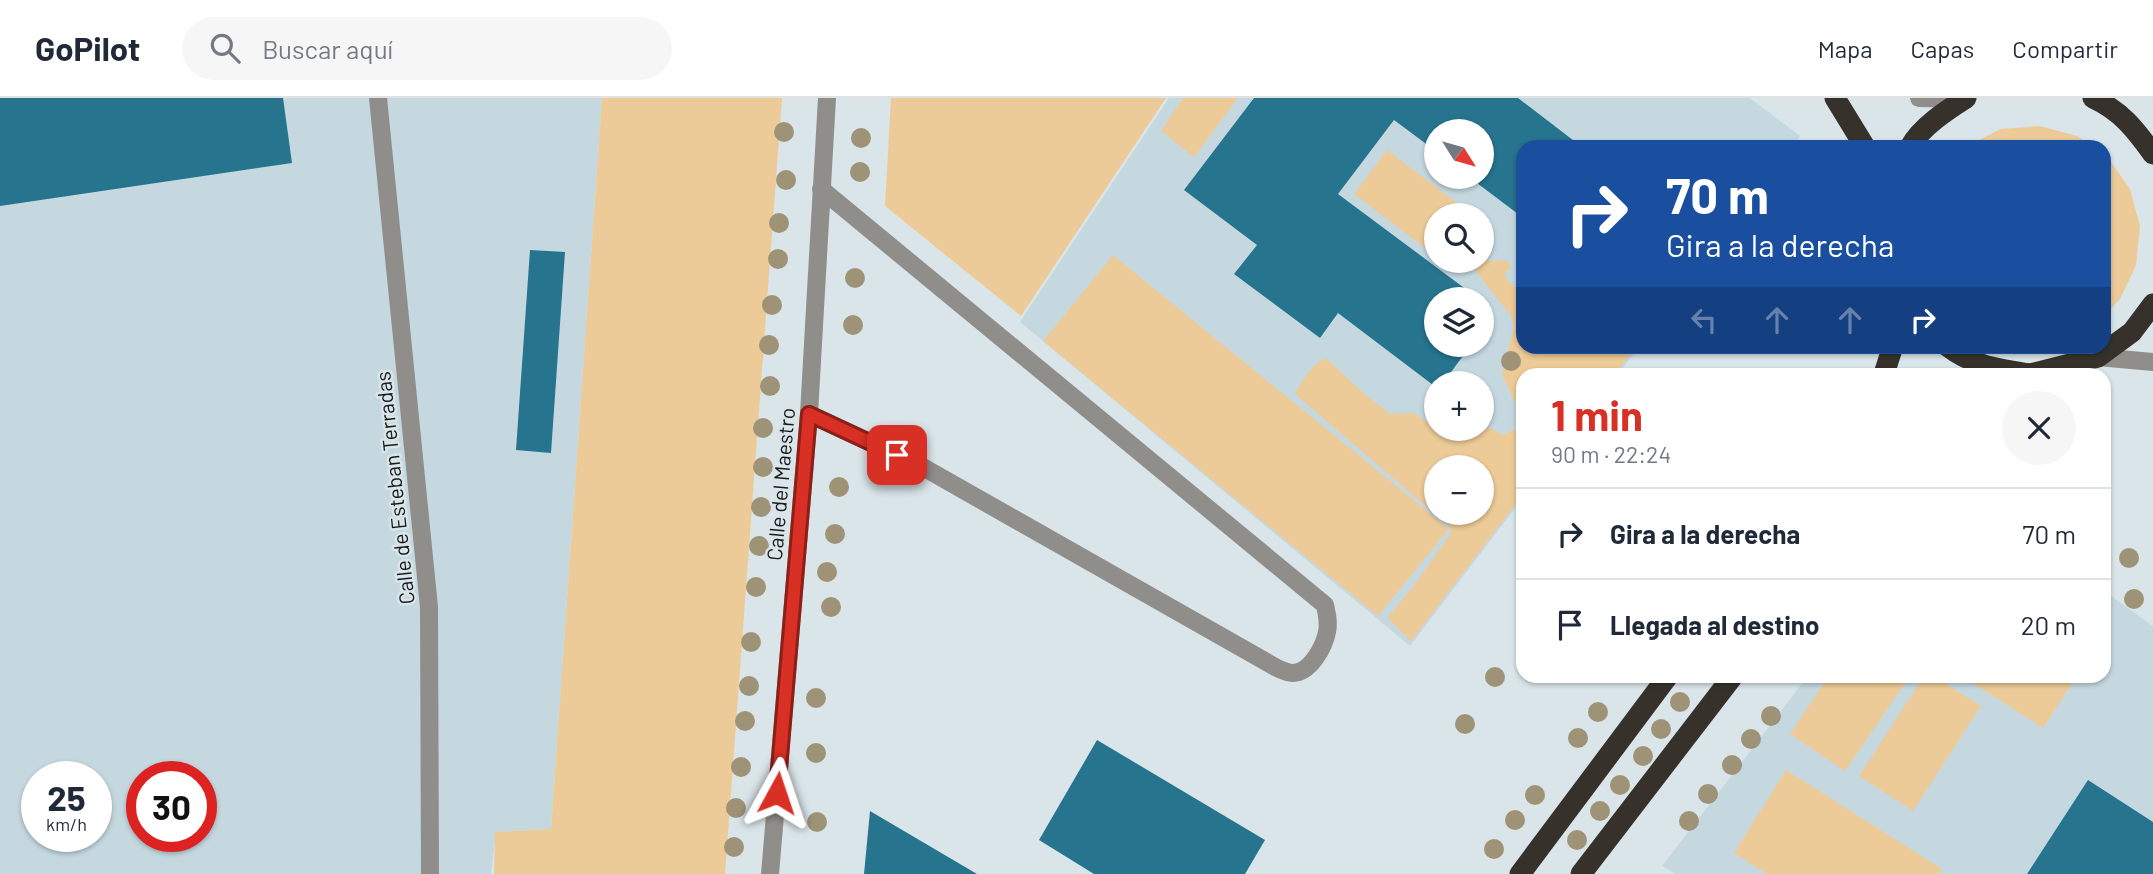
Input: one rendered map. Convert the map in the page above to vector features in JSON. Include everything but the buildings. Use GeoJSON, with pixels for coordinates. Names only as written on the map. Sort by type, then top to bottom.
{"type":"FeatureCollection","features":[{"type":"Feature","properties":{"kind":"highway"},"geometry":{"type":"LineString","coordinates":[[1835,98],[1861,140]]}},
{"type":"Feature","properties":{"kind":"highway"},"geometry":{"type":"LineString","coordinates":[[1914,140],[1965,98]]}},
{"type":"Feature","properties":{"kind":"highway"},"geometry":{"type":"LineString","coordinates":[[2093,98],[2130,122],[2153,153]]}},
{"type":"Feature","properties":{"kind":"highway"},"geometry":{"type":"LineString","coordinates":[[2111,347],[2132,332],[2153,304]]}},
{"type":"Feature","properties":{"kind":"highway"},"geometry":{"type":"LineString","coordinates":[[1957,354],[1964,359],[1993,368]]}},
{"type":"Feature","properties":{"kind":"highway"},"geometry":{"type":"LineString","coordinates":[[2053,368],[2102,354]]}},
{"type":"Feature","properties":{"kind":"highway"},"geometry":{"type":"LineString","coordinates":[[1520,874],[1663,683]]}},
{"type":"Feature","properties":{"kind":"highway"},"geometry":{"type":"LineString","coordinates":[[1581,874],[1727,683]]}},
{"type":"Feature","properties":{"kind":"street","name":"Calle de Esteban Terradas"},"geometry":{"type":"LineString","coordinates":[[378,98],[429,607],[430,874]]}},
{"type":"Feature","properties":{"kind":"street","name":"Calle del Maestro"},"geometry":{"type":"LineString","coordinates":[[770,874],[809,414],[827,98]]}},
{"type":"Feature","properties":{"kind":"street"},"geometry":{"type":"LineString","coordinates":[[1919,98],[1965,98]]}},
{"type":"Feature","properties":{"kind":"street"},"geometry":{"type":"LineString","coordinates":[[809,414],[921,466],[1277,668],[1296,673],[1303,670],[1310,664],[1328,632],[1325,605],[821,189]]}},
{"type":"Feature","properties":{"kind":"street"},"geometry":{"type":"LineString","coordinates":[[2098,357],[2153,362]]}},
{"type":"Feature","properties":{"kind":"shaded area"},"geometry":{"type":"Polygon","coordinates":[[[0,98],[602,98],[551,829],[496,832],[491,874],[0,874],[0,98]]]}},
{"type":"Feature","properties":{"kind":"shaded area"},"geometry":{"type":"Polygon","coordinates":[[[602,98],[782,98],[725,874],[494,874],[495,832],[551,829],[602,98]]]}},
{"type":"Feature","properties":{"kind":"shaded area"},"geometry":{"type":"Polygon","coordinates":[[[891,98],[1166,98],[1021,316],[885,206],[891,98]]]}},
{"type":"Feature","properties":{"kind":"shaded area"},"geometry":{"type":"Polygon","coordinates":[[[1169,98],[1750,98],[1800,136],[1797,140],[1516,140],[1516,354],[1634,354],[1623,368],[1516,368],[1516,507],[1410,646],[1020,322],[1169,98]]]}},
{"type":"Feature","properties":{"kind":"shaded area"},"geometry":{"type":"Polygon","coordinates":[[[1183,98],[1238,98],[1194,157],[1161,131],[1183,98]]]}},
{"type":"Feature","properties":{"kind":"shaded area"},"geometry":{"type":"Polygon","coordinates":[[[2040,126],[2083,140],[1979,140],[2001,129],[2040,126]]]}},
{"type":"Feature","properties":{"kind":"shaded area"},"geometry":{"type":"Polygon","coordinates":[[[1387,150],[1424,178],[1424,189],[1439,189],[1457,203],[1424,203],[1424,247],[1354,194],[1387,150]]]}},
{"type":"Feature","properties":{"kind":"shaded area"},"geometry":{"type":"Polygon","coordinates":[[[2111,162],[2130,189],[2140,226],[2136,265],[2120,299],[2111,309],[2111,162]]]}},
{"type":"Feature","properties":{"kind":"shaded area"},"geometry":{"type":"Polygon","coordinates":[[[1113,255],[1424,509],[1424,525],[1444,525],[1449,529],[1378,616],[1043,341],[1113,255]]]}},
{"type":"Feature","properties":{"kind":"shaded area"},"geometry":{"type":"Polygon","coordinates":[[[1501,259],[1509,262],[1511,267],[1505,274],[1516,287],[1516,354],[1631,354],[1620,368],[1516,368],[1516,405],[1502,375],[1514,326],[1511,316],[1494,294],[1494,287],[1488,287],[1477,273],[1494,273],[1494,262],[1501,259]]]}},
{"type":"Feature","properties":{"kind":"shaded area"},"geometry":{"type":"Polygon","coordinates":[[[1326,358],[1390,414],[1414,413],[1424,420],[1424,441],[1494,441],[1494,430],[1503,435],[1516,429],[1516,504],[1411,641],[1387,618],[1451,533],[1448,525],[1494,525],[1494,455],[1424,455],[1424,505],[1295,394],[1311,369],[1326,358]]]}},
{"type":"Feature","properties":{"kind":"shaded area"},"geometry":{"type":"Polygon","coordinates":[[[2111,596],[2153,626],[2153,874],[1676,874],[1662,866],[1803,683],[2111,683],[2111,596]]]}},
{"type":"Feature","properties":{"kind":"shaded area"},"geometry":{"type":"Polygon","coordinates":[[[1824,683],[1905,683],[1845,771],[1790,734],[1824,683]]]}},
{"type":"Feature","properties":{"kind":"shaded area"},"geometry":{"type":"Polygon","coordinates":[[[1919,683],[1945,683],[1981,706],[1913,811],[1859,776],[1919,683]]]}},
{"type":"Feature","properties":{"kind":"shaded area"},"geometry":{"type":"Polygon","coordinates":[[[1973,683],[2072,683],[2043,728],[1973,683]]]}},
{"type":"Feature","properties":{"kind":"shaded area"},"geometry":{"type":"Polygon","coordinates":[[[1786,770],[1942,869],[1939,874],[1767,874],[1734,853],[1786,770]]]}},
{"type":"Feature","properties":{"kind":"route"},"geometry":{"type":"LineString","coordinates":[[777,793],[809,414],[897,455]]}}]}
